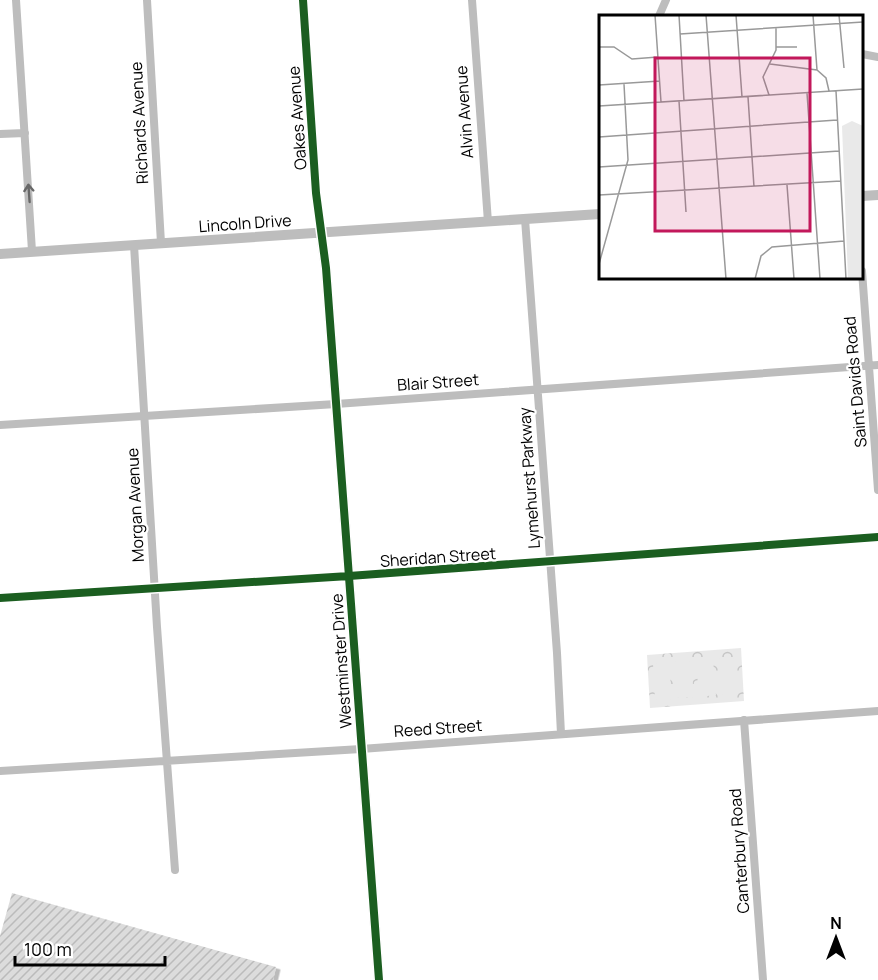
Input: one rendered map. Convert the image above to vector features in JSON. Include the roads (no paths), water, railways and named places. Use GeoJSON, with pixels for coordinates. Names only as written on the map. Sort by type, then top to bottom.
{"type":"FeatureCollection","features":[{"type":"Feature","properties":{"kind":"street"},"geometry":{"type":"LineString","coordinates":[[16,0],[32,251]]}},
{"type":"Feature","properties":{"kind":"street","name":"Richards Avenue"},"geometry":{"type":"LineString","coordinates":[[147,0],[161,243]]}},
{"type":"Feature","properties":{"kind":"street","name":"Oakes Avenue"},"geometry":{"type":"LineString","coordinates":[[303,0],[316,193],[321,233]]}},
{"type":"Feature","properties":{"kind":"street","name":"Alvin Avenue"},"geometry":{"type":"LineString","coordinates":[[472,0],[488,222]]}},
{"type":"Feature","properties":{"kind":"street"},"geometry":{"type":"LineString","coordinates":[[658,15],[666,0]]}},
{"type":"Feature","properties":{"kind":"street"},"geometry":{"type":"LineString","coordinates":[[863,54],[878,57]]}},
{"type":"Feature","properties":{"kind":"street"},"geometry":{"type":"LineString","coordinates":[[0,135],[25,133]]}},
{"type":"Feature","properties":{"kind":"street"},"geometry":{"type":"LineString","coordinates":[[863,196],[878,195]]}},
{"type":"Feature","properties":{"kind":"street","name":"Lincoln Drive"},"geometry":{"type":"LineString","coordinates":[[0,254],[599,214]]}},
{"type":"Feature","properties":{"kind":"street","name":"Lymehurst Parkway"},"geometry":{"type":"LineString","coordinates":[[525,219],[561,734]]}},
{"type":"Feature","properties":{"kind":"street","name":"Westminster Drive"},"geometry":{"type":"LineString","coordinates":[[321,233],[326,268],[379,980]]}},
{"type":"Feature","properties":{"kind":"street","name":"Morgan Avenue"},"geometry":{"type":"LineString","coordinates":[[134,245],[166,761],[175,870]]}},
{"type":"Feature","properties":{"kind":"street","name":"Saint Davids Road"},"geometry":{"type":"LineString","coordinates":[[862,279],[873,365],[878,490]]}},
{"type":"Feature","properties":{"kind":"street","name":"Blair Street"},"geometry":{"type":"LineString","coordinates":[[0,425],[336,404],[873,365]]}},
{"type":"Feature","properties":{"kind":"street","name":"Sheridan Street"},"geometry":{"type":"LineString","coordinates":[[0,598],[349,576],[878,537]]}},
{"type":"Feature","properties":{"kind":"street","name":"Reed Street"},"geometry":{"type":"LineString","coordinates":[[0,771],[361,749],[878,711]]}},
{"type":"Feature","properties":{"kind":"street","name":"Canterbury Road"},"geometry":{"type":"LineString","coordinates":[[744,720],[763,980]]}}]}
